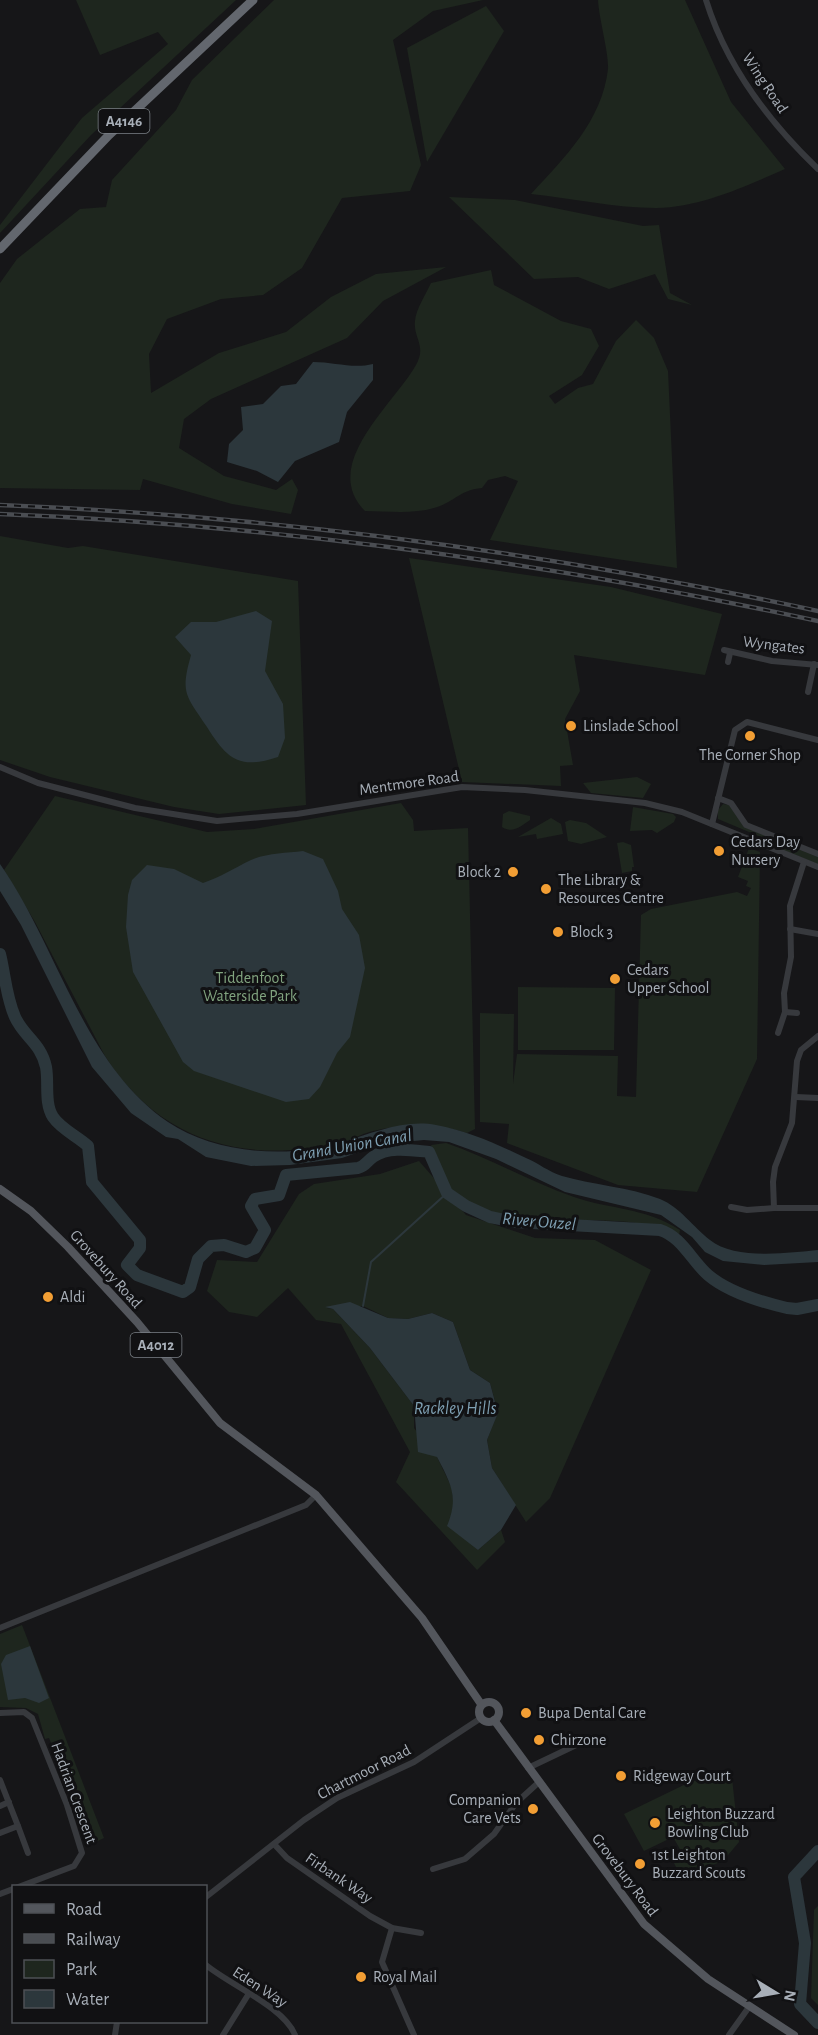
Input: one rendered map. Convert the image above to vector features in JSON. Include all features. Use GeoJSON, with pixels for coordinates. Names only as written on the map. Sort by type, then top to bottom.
{"type":"FeatureCollection","features":[{"type":"Feature","properties":{"kind":"highway","name":"A4146"},"geometry":{"type":"LineString","coordinates":[[0,249],[109,135],[253,0]]}},
{"type":"Feature","properties":{"kind":"main road","name":"Grovebury Road"},"geometry":{"type":"LineString","coordinates":[[0,1189],[31,1211],[68,1247],[137,1322],[220,1423],[316,1495],[422,1618],[482,1704],[490,1701],[497,1706],[499,1712],[494,1720],[644,1924],[694,1968],[794,2035]]}},
{"type":"Feature","properties":{"kind":"main road"},"geometry":{"type":"LineString","coordinates":[[482,1704],[478,1710],[481,1718],[486,1722],[494,1720]]}},
{"type":"Feature","properties":{"kind":"street","name":"Wing Road"},"geometry":{"type":"LineString","coordinates":[[706,0],[732,60],[750,89],[790,141],[818,170]]}},
{"type":"Feature","properties":{"kind":"street","name":"Wyngates"},"geometry":{"type":"LineString","coordinates":[[728,662],[727,652],[772,661],[816,664],[808,692]]}},
{"type":"Feature","properties":{"kind":"street"},"geometry":{"type":"LineString","coordinates":[[712,824],[735,730],[741,724],[747,722],[818,740]]}},
{"type":"Feature","properties":{"kind":"street","name":"Mentmore Road"},"geometry":{"type":"LineString","coordinates":[[0,767],[38,783],[135,808],[217,821],[297,814],[462,787],[525,790],[662,806],[818,867]]}},
{"type":"Feature","properties":{"kind":"street"},"geometry":{"type":"LineString","coordinates":[[718,798],[731,803],[746,825],[753,829],[818,854]]}},
{"type":"Feature","properties":{"kind":"street"},"geometry":{"type":"LineString","coordinates":[[778,1033],[785,1012],[784,993],[791,957],[792,896],[804,862]]}},
{"type":"Feature","properties":{"kind":"street"},"geometry":{"type":"LineString","coordinates":[[790,930],[818,934]]}},
{"type":"Feature","properties":{"kind":"street"},"geometry":{"type":"LineString","coordinates":[[785,1012],[797,1013]]}},
{"type":"Feature","properties":{"kind":"street"},"geometry":{"type":"LineString","coordinates":[[774,1209],[775,1167],[792,1123],[796,1097],[797,1061],[801,1050],[818,1036]]}},
{"type":"Feature","properties":{"kind":"street"},"geometry":{"type":"LineString","coordinates":[[796,1097],[818,1098]]}},
{"type":"Feature","properties":{"kind":"street"},"geometry":{"type":"LineString","coordinates":[[730,1207],[747,1210],[818,1208]]}},
{"type":"Feature","properties":{"kind":"street"},"geometry":{"type":"LineString","coordinates":[[0,1628],[306,1505],[316,1495]]}},
{"type":"Feature","properties":{"kind":"street","name":"Hadrian Crescent"},"geometry":{"type":"LineString","coordinates":[[0,1713],[24,1712],[32,1718],[67,1805],[82,1852],[74,1866],[24,1885]]}},
{"type":"Feature","properties":{"kind":"street","name":"Chartmoor Road"},"geometry":{"type":"LineString","coordinates":[[207,1896],[337,1798],[414,1762],[481,1718]]}},
{"type":"Feature","properties":{"kind":"street"},"geometry":{"type":"LineString","coordinates":[[528,1768],[593,1737]]}},
{"type":"Feature","properties":{"kind":"street"},"geometry":{"type":"LineString","coordinates":[[0,1780],[28,1853]]}},
{"type":"Feature","properties":{"kind":"street"},"geometry":{"type":"LineString","coordinates":[[433,1869],[465,1859],[494,1834],[516,1803],[539,1782]]}},
{"type":"Feature","properties":{"kind":"street"},"geometry":{"type":"LineString","coordinates":[[0,1806],[9,1802]]}},
{"type":"Feature","properties":{"kind":"street"},"geometry":{"type":"LineString","coordinates":[[0,1833],[18,1826]]}},
{"type":"Feature","properties":{"kind":"street","name":"Firbank Way"},"geometry":{"type":"LineString","coordinates":[[274,1844],[287,1858],[310,1876],[354,1902],[370,1916],[393,1928],[421,1933]]}},
{"type":"Feature","properties":{"kind":"street"},"geometry":{"type":"LineString","coordinates":[[393,1928],[382,1962],[414,2035]]}},
{"type":"Feature","properties":{"kind":"street","name":"Eden Way"},"geometry":{"type":"LineString","coordinates":[[207,1966],[279,2014],[295,2035]]}},
{"type":"Feature","properties":{"kind":"street"},"geometry":{"type":"LineString","coordinates":[[223,2035],[248,1995]]}},
{"type":"Feature","properties":{"kind":"street"},"geometry":{"type":"LineString","coordinates":[[729,2035],[749,2007]]}},
{"type":"Feature","properties":{"kind":"green space"},"geometry":{"type":"Polygon","coordinates":[[[76,0],[236,0],[91,135],[0,233],[0,225],[82,118],[168,44],[158,32],[100,55],[76,0]]]}},
{"type":"Feature","properties":{"kind":"green space"},"geometry":{"type":"Polygon","coordinates":[[[274,0],[483,0],[433,11],[393,40],[421,165],[410,191],[342,198],[302,268],[263,295],[221,299],[167,319],[149,354],[151,393],[219,353],[286,332],[331,297],[376,274],[446,267],[383,301],[347,338],[211,399],[184,419],[179,448],[224,476],[276,490],[292,479],[298,490],[291,514],[232,504],[143,479],[140,490],[0,488],[0,283],[17,259],[80,209],[106,207],[112,180],[176,110],[192,80],[274,0]]]}},
{"type":"Feature","properties":{"kind":"green space"},"geometry":{"type":"Polygon","coordinates":[[[598,0],[685,0],[731,102],[785,169],[722,195],[673,207],[625,206],[531,194],[580,137],[590,122],[604,88],[608,62],[598,0]]]}},
{"type":"Feature","properties":{"kind":"green space"},"geometry":{"type":"Polygon","coordinates":[[[486,6],[504,31],[427,162],[407,48],[486,6]]]}},
{"type":"Feature","properties":{"kind":"green space"},"geometry":{"type":"Polygon","coordinates":[[[449,197],[515,200],[643,226],[659,225],[670,293],[692,305],[668,299],[655,274],[609,289],[578,277],[534,279],[449,197]]]}},
{"type":"Feature","properties":{"kind":"green space"},"geometry":{"type":"Polygon","coordinates":[[[491,270],[494,285],[561,321],[591,329],[599,346],[582,375],[549,396],[555,404],[578,388],[593,384],[616,341],[636,320],[654,338],[668,371],[677,568],[490,540],[518,481],[505,476],[488,480],[482,488],[469,491],[440,506],[422,511],[365,511],[353,493],[350,474],[355,455],[365,435],[406,381],[419,358],[420,347],[415,321],[431,283],[491,270]]]}},
{"type":"Feature","properties":{"kind":"green space"},"geometry":{"type":"Polygon","coordinates":[[[0,536],[68,548],[83,546],[298,581],[306,805],[219,814],[174,807],[50,777],[0,760],[0,536]]]}},
{"type":"Feature","properties":{"kind":"green space"},"geometry":{"type":"Polygon","coordinates":[[[409,558],[611,587],[722,614],[705,675],[574,655],[580,691],[565,719],[573,765],[560,766],[561,786],[462,782],[409,558]]]}},
{"type":"Feature","properties":{"kind":"green space"},"geometry":{"type":"Polygon","coordinates":[[[637,777],[651,784],[643,798],[591,793],[583,783],[637,777]]]}},
{"type":"Feature","properties":{"kind":"green space","name":"Tiddenfoot Waterside Park"},"geometry":{"type":"Polygon","coordinates":[[[55,796],[207,832],[254,829],[401,803],[413,820],[414,831],[468,828],[475,1129],[467,1133],[443,1127],[420,1125],[397,1127],[373,1131],[338,1143],[303,1149],[269,1150],[237,1147],[206,1139],[177,1126],[150,1108],[126,1085],[105,1056],[35,922],[4,870],[55,796]]]}},
{"type":"Feature","properties":{"kind":"green space"},"geometry":{"type":"Polygon","coordinates":[[[723,804],[729,805],[744,827],[818,857],[818,864],[760,841],[761,837],[718,819],[718,810],[723,804]]]}},
{"type":"Feature","properties":{"kind":"green space"},"geometry":{"type":"Polygon","coordinates":[[[633,807],[673,814],[676,817],[674,822],[657,833],[652,830],[630,831],[633,807]]]}},
{"type":"Feature","properties":{"kind":"green space"},"geometry":{"type":"Polygon","coordinates":[[[509,811],[530,816],[530,820],[517,828],[506,829],[502,827],[503,814],[509,811]]]}},
{"type":"Feature","properties":{"kind":"green space"},"geometry":{"type":"Polygon","coordinates":[[[551,818],[561,824],[563,834],[537,839],[536,834],[518,837],[551,818]]]}},
{"type":"Feature","properties":{"kind":"green space"},"geometry":{"type":"Polygon","coordinates":[[[570,820],[586,823],[607,837],[581,844],[568,841],[565,822],[570,820]]]}},
{"type":"Feature","properties":{"kind":"green space"},"geometry":{"type":"Polygon","coordinates":[[[623,842],[631,845],[634,867],[632,871],[622,873],[617,843],[623,842]]]}},
{"type":"Feature","properties":{"kind":"green space"},"geometry":{"type":"Polygon","coordinates":[[[749,848],[760,852],[757,1059],[697,1192],[618,1185],[507,1143],[509,1124],[480,1122],[480,1013],[514,1014],[513,1084],[517,1054],[618,1056],[617,1096],[636,1097],[641,915],[651,909],[737,892],[747,896],[751,888],[746,886],[748,881],[738,877],[749,848]]]}},
{"type":"Feature","properties":{"kind":"green space"},"geometry":{"type":"Polygon","coordinates":[[[518,987],[615,988],[614,1050],[518,1050],[518,987]]]}},
{"type":"Feature","properties":{"kind":"green space"},"geometry":{"type":"Polygon","coordinates":[[[446,1143],[574,1197],[654,1217],[680,1230],[679,1235],[654,1226],[624,1222],[528,1218],[498,1214],[472,1206],[452,1191],[442,1175],[431,1145],[446,1143]]]}},
{"type":"Feature","properties":{"kind":"green space"},"geometry":{"type":"Polygon","coordinates":[[[419,1161],[466,1215],[535,1238],[595,1240],[651,1270],[550,1498],[526,1522],[492,1468],[487,1440],[498,1412],[490,1383],[470,1370],[453,1322],[432,1313],[408,1319],[388,1318],[363,1306],[327,1308],[333,1309],[370,1348],[414,1406],[414,1428],[437,1457],[452,1488],[454,1509],[478,1550],[501,1530],[505,1542],[477,1570],[396,1482],[410,1452],[341,1324],[316,1320],[288,1288],[257,1317],[229,1312],[207,1291],[217,1260],[257,1262],[299,1194],[314,1184],[380,1174],[419,1161]]]}},
{"type":"Feature","properties":{"kind":"green space"},"geometry":{"type":"Polygon","coordinates":[[[22,1625],[104,1838],[87,1846],[88,1841],[69,1798],[73,1795],[49,1738],[45,1739],[38,1714],[26,1708],[0,1707],[0,1634],[22,1625]]]}},
{"type":"Feature","properties":{"kind":"green space"},"geometry":{"type":"Polygon","coordinates":[[[726,1773],[732,1778],[739,1842],[723,1861],[681,1877],[671,1857],[681,1851],[673,1837],[644,1851],[624,1814],[690,1782],[726,1773]]]}},
{"type":"Feature","properties":{"kind":"green space"},"geometry":{"type":"Polygon","coordinates":[[[818,1906],[818,2005],[811,1998],[814,1910],[818,1906]]]}},
{"type":"Feature","properties":{"kind":"water"},"geometry":{"type":"Polygon","coordinates":[[[313,362],[351,366],[373,364],[373,380],[347,412],[339,442],[295,461],[278,482],[257,471],[227,462],[229,444],[243,430],[241,407],[263,404],[281,386],[296,384],[313,362]]]}},
{"type":"Feature","properties":{"kind":"water"},"geometry":{"type":"Polygon","coordinates":[[[256,611],[272,621],[265,671],[283,704],[285,738],[278,757],[265,761],[244,762],[235,759],[221,747],[194,708],[186,686],[191,655],[175,637],[191,622],[216,622],[256,611]]]}},
{"type":"Feature","properties":{"kind":"water"},"geometry":{"type":"Polygon","coordinates":[[[303,851],[323,859],[338,891],[342,909],[359,935],[365,968],[350,1037],[337,1053],[320,1087],[309,1099],[286,1102],[194,1071],[183,1062],[133,972],[126,927],[128,895],[132,880],[147,865],[174,869],[203,883],[257,858],[303,851]]]}},
{"type":"Feature","properties":{"kind":"water","name":"Grand Union Canal"},"geometry":{"type":"Polygon","coordinates":[[[0,864],[39,931],[93,1037],[114,1069],[139,1098],[168,1122],[187,1133],[230,1147],[277,1152],[322,1147],[401,1125],[436,1125],[471,1134],[562,1176],[660,1199],[674,1207],[704,1235],[720,1246],[747,1253],[762,1254],[818,1250],[818,1262],[764,1265],[723,1261],[705,1252],[692,1237],[661,1215],[565,1192],[496,1159],[449,1142],[424,1140],[382,1144],[342,1158],[290,1165],[251,1166],[206,1157],[178,1139],[166,1137],[131,1113],[92,1067],[21,925],[0,891],[0,864]]]}},
{"type":"Feature","properties":{"kind":"water","name":"Rackley Hills"},"geometry":{"type":"Polygon","coordinates":[[[350,1302],[388,1318],[408,1319],[432,1313],[453,1322],[470,1370],[490,1383],[498,1413],[487,1440],[492,1468],[516,1505],[501,1530],[478,1550],[447,1526],[451,1516],[452,1491],[437,1457],[418,1452],[414,1406],[370,1348],[333,1309],[325,1307],[350,1302]]]}},
{"type":"Feature","properties":{"kind":"water"},"geometry":{"type":"Polygon","coordinates":[[[30,1646],[49,1698],[39,1703],[25,1698],[8,1700],[1,1664],[6,1655],[30,1646]]]}},
{"type":"Feature","properties":{"kind":"waterway","name":"River Ouzel"},"geometry":{"type":"LineString","coordinates":[[0,954],[15,1017],[44,1059],[50,1111],[60,1125],[88,1146],[92,1182],[140,1240],[140,1248],[127,1265],[137,1275],[183,1292],[190,1287],[198,1259],[211,1246],[224,1245],[246,1252],[255,1248],[265,1230],[251,1206],[255,1199],[279,1195],[286,1175],[358,1168],[386,1151],[407,1150],[429,1152],[447,1193],[466,1206],[490,1217],[515,1222],[660,1230],[668,1233],[680,1243],[708,1275],[735,1291],[787,1308],[797,1309],[818,1305]]}},
{"type":"Feature","properties":{"kind":"waterway"},"geometry":{"type":"LineString","coordinates":[[363,1306],[371,1262],[447,1193]]}},
{"type":"Feature","properties":{"kind":"waterway"},"geometry":{"type":"LineString","coordinates":[[818,1851],[794,1877],[805,1943],[800,2004],[818,2023]]}},
{"type":"Feature","properties":{"kind":"railway"},"geometry":{"type":"LineString","coordinates":[[0,505],[206,518],[411,540],[615,572],[818,611]]}},
{"type":"Feature","properties":{"kind":"railway"},"geometry":{"type":"LineString","coordinates":[[0,514],[206,527],[411,550],[615,581],[818,621]]}},
{"type":"Feature","properties":{"kind":"place","name":"Linslade School"},"geometry":{"type":"Point","coordinates":[571,726]}},
{"type":"Feature","properties":{"kind":"place","name":"The Corner Shop"},"geometry":{"type":"Point","coordinates":[750,736]}},
{"type":"Feature","properties":{"kind":"place","name":"Cedars Day Nursery"},"geometry":{"type":"Point","coordinates":[719,851]}},
{"type":"Feature","properties":{"kind":"place","name":"Block 2"},"geometry":{"type":"Point","coordinates":[513,872]}},
{"type":"Feature","properties":{"kind":"place","name":"The Library & Resources Centre"},"geometry":{"type":"Point","coordinates":[546,889]}},
{"type":"Feature","properties":{"kind":"place","name":"Block 3"},"geometry":{"type":"Point","coordinates":[558,932]}},
{"type":"Feature","properties":{"kind":"place","name":"Cedars Upper School"},"geometry":{"type":"Point","coordinates":[615,979]}},
{"type":"Feature","properties":{"kind":"place","name":"Aldi"},"geometry":{"type":"Point","coordinates":[48,1297]}},
{"type":"Feature","properties":{"kind":"place","name":"Bupa Dental Care"},"geometry":{"type":"Point","coordinates":[526,1713]}},
{"type":"Feature","properties":{"kind":"place","name":"Chirzone"},"geometry":{"type":"Point","coordinates":[539,1740]}},
{"type":"Feature","properties":{"kind":"place","name":"Ridgeway Court"},"geometry":{"type":"Point","coordinates":[621,1776]}},
{"type":"Feature","properties":{"kind":"place","name":"Companion Care Vets"},"geometry":{"type":"Point","coordinates":[533,1809]}},
{"type":"Feature","properties":{"kind":"place","name":"Leighton Buzzard Bowling Club"},"geometry":{"type":"Point","coordinates":[655,1823]}},
{"type":"Feature","properties":{"kind":"place","name":"1st Leighton Buzzard Scouts"},"geometry":{"type":"Point","coordinates":[640,1864]}},
{"type":"Feature","properties":{"kind":"place","name":"Royal Mail"},"geometry":{"type":"Point","coordinates":[361,1977]}}]}
